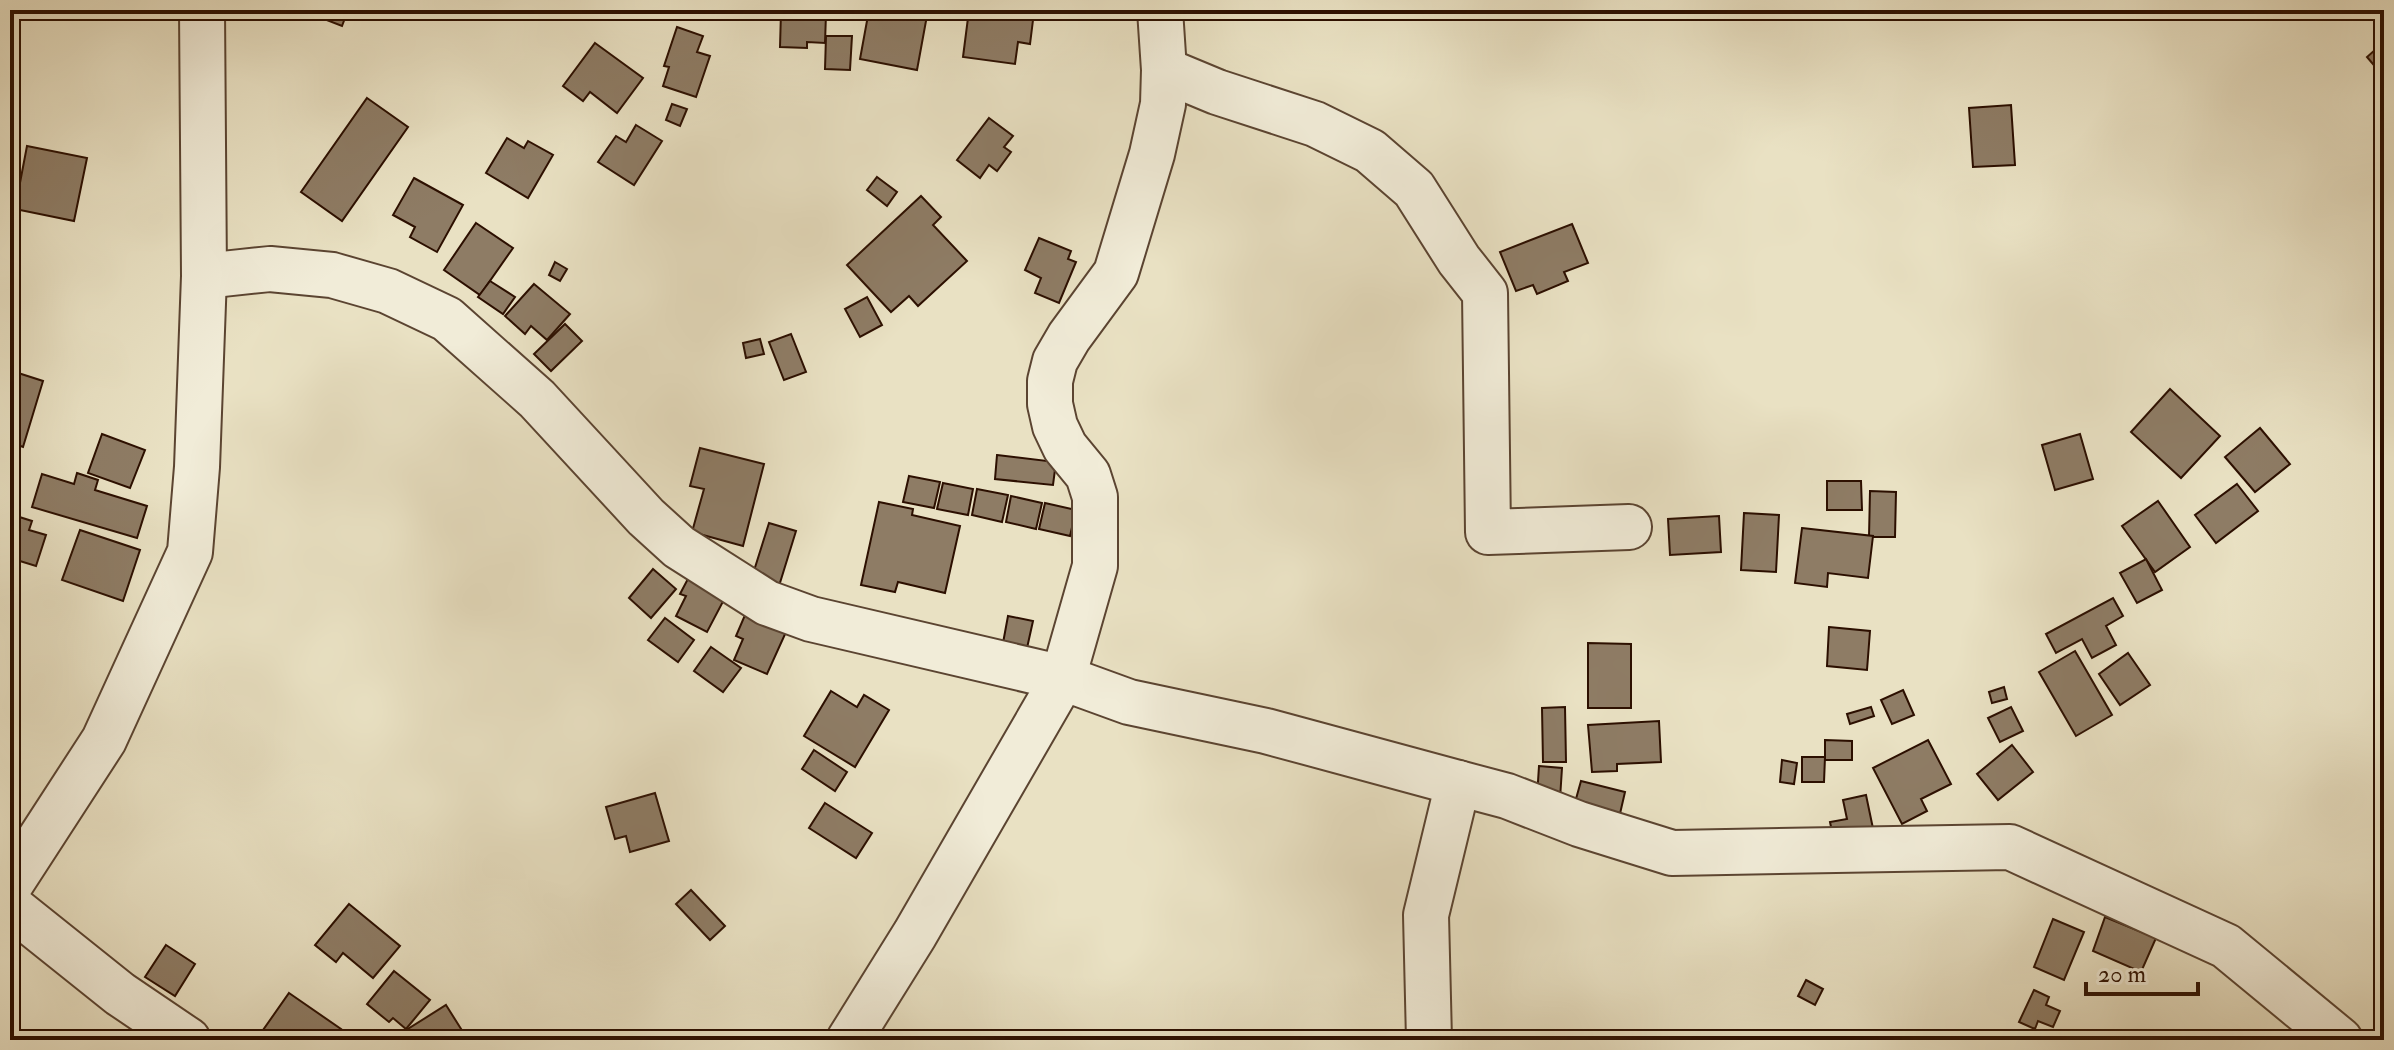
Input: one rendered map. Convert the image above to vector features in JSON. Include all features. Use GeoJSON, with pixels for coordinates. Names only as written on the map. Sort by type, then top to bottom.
{"type":"FeatureCollection","features":[{"type":"Feature","properties":{"kind":"street"},"geometry":{"type":"LineString","coordinates":[[10,885],[104,740],[190,552],[197,467],[204,276],[202,10]]}},
{"type":"Feature","properties":{"kind":"street"},"geometry":{"type":"LineString","coordinates":[[849,1040],[915,934],[1063,678],[1095,566],[1095,497],[1088,475],[1065,447],[1055,426],[1050,404],[1050,381],[1055,361],[1069,337],[1116,273],[1152,154],[1163,104],[1160,10]]}},
{"type":"Feature","properties":{"kind":"street"},"geometry":{"type":"LineString","coordinates":[[1164,70],[1217,92],[1315,124],[1370,151],[1414,189],[1459,260],[1485,293],[1488,532],[1629,527]]}},
{"type":"Feature","properties":{"kind":"street"},"geometry":{"type":"LineString","coordinates":[[204,276],[270,269],[332,275],[388,291],[447,319],[537,399],[646,517],[679,547],[767,603],[811,619],[1063,678],[1129,702],[1266,731],[1507,796],[1579,824],[1672,853],[2010,847],[2226,946],[2340,1040]]}},
{"type":"Feature","properties":{"kind":"street"},"geometry":{"type":"LineString","coordinates":[[1429,1040],[1426,915],[1458,783]]}},
{"type":"Feature","properties":{"kind":"street"},"geometry":{"type":"LineString","coordinates":[[10,906],[120,994],[188,1040]]}},
{"type":"Feature","properties":{"kind":"building"},"geometry":{"type":"Polygon","coordinates":[[[301,10],[348,10],[342,26],[301,10]]]}},
{"type":"Feature","properties":{"kind":"building"},"geometry":{"type":"Polygon","coordinates":[[[869,10],[928,10],[917,70],[860,59],[869,10]]]}},
{"type":"Feature","properties":{"kind":"building"},"geometry":{"type":"Polygon","coordinates":[[[969,10],[1034,12],[1030,44],[1018,42],[1015,64],[963,57],[969,10]]]}},
{"type":"Feature","properties":{"kind":"building"},"geometry":{"type":"Polygon","coordinates":[[[781,12],[826,14],[825,43],[807,42],[807,48],[780,47],[781,12]]]}},
{"type":"Feature","properties":{"kind":"building"},"geometry":{"type":"Polygon","coordinates":[[[677,27],[703,36],[697,52],[710,56],[696,97],[663,86],[669,67],[664,66],[677,27]]]}},
{"type":"Feature","properties":{"kind":"building"},"geometry":{"type":"Polygon","coordinates":[[[826,36],[852,36],[850,70],[825,69],[826,36]]]}},
{"type":"Feature","properties":{"kind":"building"},"geometry":{"type":"Polygon","coordinates":[[[2384,42],[2384,77],[2367,57],[2384,42]]]}},
{"type":"Feature","properties":{"kind":"building"},"geometry":{"type":"Polygon","coordinates":[[[595,43],[643,78],[617,113],[590,92],[583,101],[563,86],[595,43]]]}},
{"type":"Feature","properties":{"kind":"building"},"geometry":{"type":"Polygon","coordinates":[[[367,98],[408,127],[342,221],[301,192],[367,98]]]}},
{"type":"Feature","properties":{"kind":"building"},"geometry":{"type":"Polygon","coordinates":[[[672,104],[687,109],[680,126],[666,120],[672,104]]]}},
{"type":"Feature","properties":{"kind":"building"},"geometry":{"type":"Polygon","coordinates":[[[2011,105],[2015,165],[1973,167],[1969,108],[2011,105]]]}},
{"type":"Feature","properties":{"kind":"building"},"geometry":{"type":"Polygon","coordinates":[[[989,118],[1013,136],[1004,147],[1011,152],[997,171],[989,165],[980,178],[957,160],[989,118]]]}},
{"type":"Feature","properties":{"kind":"building"},"geometry":{"type":"Polygon","coordinates":[[[636,125],[662,141],[634,185],[598,162],[616,136],[626,142],[636,125]]]}},
{"type":"Feature","properties":{"kind":"building"},"geometry":{"type":"Polygon","coordinates":[[[507,138],[524,148],[528,141],[553,155],[528,198],[486,173],[507,138]]]}},
{"type":"Feature","properties":{"kind":"building"},"geometry":{"type":"Polygon","coordinates":[[[27,146],[87,158],[74,221],[15,209],[27,146]]]}},
{"type":"Feature","properties":{"kind":"building"},"geometry":{"type":"Polygon","coordinates":[[[877,177],[897,192],[887,206],[867,190],[877,177]]]}},
{"type":"Feature","properties":{"kind":"building"},"geometry":{"type":"Polygon","coordinates":[[[414,178],[463,205],[437,252],[410,237],[415,227],[393,215],[414,178]]]}},
{"type":"Feature","properties":{"kind":"building"},"geometry":{"type":"Polygon","coordinates":[[[921,196],[941,217],[933,225],[967,261],[918,306],[909,296],[891,312],[847,265],[921,196]]]}},
{"type":"Feature","properties":{"kind":"building"},"geometry":{"type":"Polygon","coordinates":[[[476,223],[513,248],[480,295],[444,270],[476,223]]]}},
{"type":"Feature","properties":{"kind":"building"},"geometry":{"type":"Polygon","coordinates":[[[1572,224],[1588,263],[1564,272],[1568,281],[1537,294],[1533,285],[1516,291],[1500,252],[1572,224]]]}},
{"type":"Feature","properties":{"kind":"building"},"geometry":{"type":"Polygon","coordinates":[[[1039,238],[1071,251],[1068,259],[1076,262],[1059,303],[1035,293],[1041,278],[1025,270],[1039,238]]]}},
{"type":"Feature","properties":{"kind":"building"},"geometry":{"type":"Polygon","coordinates":[[[555,262],[567,269],[560,281],[549,275],[555,262]]]}},
{"type":"Feature","properties":{"kind":"building"},"geometry":{"type":"Polygon","coordinates":[[[490,281],[515,297],[503,314],[478,297],[490,281]]]}},
{"type":"Feature","properties":{"kind":"building"},"geometry":{"type":"Polygon","coordinates":[[[534,284],[570,314],[547,340],[531,326],[525,334],[505,316],[534,284]]]}},
{"type":"Feature","properties":{"kind":"building"},"geometry":{"type":"Polygon","coordinates":[[[867,297],[882,325],[860,337],[845,309],[867,297]]]}},
{"type":"Feature","properties":{"kind":"building"},"geometry":{"type":"Polygon","coordinates":[[[565,324],[582,341],[551,371],[534,354],[565,324]]]}},
{"type":"Feature","properties":{"kind":"building"},"geometry":{"type":"Polygon","coordinates":[[[791,334],[806,372],[784,380],[769,342],[791,334]]]}},
{"type":"Feature","properties":{"kind":"building"},"geometry":{"type":"Polygon","coordinates":[[[760,339],[764,354],[746,358],[743,343],[760,339]]]}},
{"type":"Feature","properties":{"kind":"building"},"geometry":{"type":"Polygon","coordinates":[[[12,371],[43,381],[23,447],[10,442],[12,371]]]}},
{"type":"Feature","properties":{"kind":"building"},"geometry":{"type":"Polygon","coordinates":[[[2170,389],[2220,436],[2181,478],[2131,432],[2170,389]]]}},
{"type":"Feature","properties":{"kind":"building"},"geometry":{"type":"Polygon","coordinates":[[[2260,428],[2290,464],[2255,492],[2225,457],[2260,428]]]}},
{"type":"Feature","properties":{"kind":"building"},"geometry":{"type":"Polygon","coordinates":[[[102,434],[145,450],[130,488],[88,473],[102,434]]]}},
{"type":"Feature","properties":{"kind":"building"},"geometry":{"type":"Polygon","coordinates":[[[2080,434],[2093,479],[2055,490],[2042,445],[2080,434]]]}},
{"type":"Feature","properties":{"kind":"building"},"geometry":{"type":"Polygon","coordinates":[[[700,448],[764,464],[743,546],[692,532],[704,489],[690,486],[700,448]]]}},
{"type":"Feature","properties":{"kind":"building"},"geometry":{"type":"Polygon","coordinates":[[[997,455],[1056,462],[1053,485],[995,479],[997,455]]]}},
{"type":"Feature","properties":{"kind":"building"},"geometry":{"type":"Polygon","coordinates":[[[77,473],[98,480],[95,490],[147,506],[137,538],[32,507],[42,474],[74,484],[77,473]]]}},
{"type":"Feature","properties":{"kind":"building"},"geometry":{"type":"Polygon","coordinates":[[[909,476],[940,482],[934,508],[903,502],[909,476]]]}},
{"type":"Feature","properties":{"kind":"building"},"geometry":{"type":"Polygon","coordinates":[[[1827,481],[1861,481],[1862,510],[1827,510],[1827,481]]]}},
{"type":"Feature","properties":{"kind":"building"},"geometry":{"type":"Polygon","coordinates":[[[943,483],[973,489],[968,515],[937,509],[943,483]]]}},
{"type":"Feature","properties":{"kind":"building"},"geometry":{"type":"Polygon","coordinates":[[[2237,484],[2258,511],[2216,543],[2195,515],[2237,484]]]}},
{"type":"Feature","properties":{"kind":"building"},"geometry":{"type":"Polygon","coordinates":[[[977,489],[1008,495],[1002,522],[972,515],[977,489]]]}},
{"type":"Feature","properties":{"kind":"building"},"geometry":{"type":"Polygon","coordinates":[[[1870,491],[1896,492],[1895,537],[1869,537],[1870,491]]]}},
{"type":"Feature","properties":{"kind":"building"},"geometry":{"type":"Polygon","coordinates":[[[1011,496],[1042,503],[1036,529],[1006,522],[1011,496]]]}},
{"type":"Feature","properties":{"kind":"building"},"geometry":{"type":"Polygon","coordinates":[[[2158,501],[2190,547],[2155,572],[2122,526],[2158,501]]]}},
{"type":"Feature","properties":{"kind":"building"},"geometry":{"type":"Polygon","coordinates":[[[879,502],[913,509],[912,515],[960,526],[945,593],[898,582],[895,592],[861,585],[879,502]]]}},
{"type":"Feature","properties":{"kind":"building"},"geometry":{"type":"Polygon","coordinates":[[[1045,503],[1076,510],[1070,536],[1039,529],[1045,503]]]}},
{"type":"Feature","properties":{"kind":"building"},"geometry":{"type":"Polygon","coordinates":[[[1744,513],[1779,515],[1776,572],[1741,570],[1744,513]]]}},
{"type":"Feature","properties":{"kind":"building"},"geometry":{"type":"Polygon","coordinates":[[[13,515],[32,521],[29,530],[46,535],[36,566],[10,558],[10,523],[13,515]]]}},
{"type":"Feature","properties":{"kind":"building"},"geometry":{"type":"Polygon","coordinates":[[[1719,516],[1721,552],[1670,555],[1668,519],[1719,516]]]}},
{"type":"Feature","properties":{"kind":"building"},"geometry":{"type":"Polygon","coordinates":[[[769,523],[796,531],[779,586],[752,577],[769,523]]]}},
{"type":"Feature","properties":{"kind":"building"},"geometry":{"type":"Polygon","coordinates":[[[1802,528],[1873,536],[1868,578],[1828,573],[1827,587],[1795,583],[1802,528]]]}},
{"type":"Feature","properties":{"kind":"building"},"geometry":{"type":"Polygon","coordinates":[[[80,530],[140,550],[123,601],[62,580],[80,530]]]}},
{"type":"Feature","properties":{"kind":"building"},"geometry":{"type":"Polygon","coordinates":[[[2146,559],[2162,590],[2137,603],[2120,573],[2146,559]]]}},
{"type":"Feature","properties":{"kind":"building"},"geometry":{"type":"Polygon","coordinates":[[[653,569],[676,589],[651,618],[629,598],[653,569]]]}},
{"type":"Feature","properties":{"kind":"building"},"geometry":{"type":"Polygon","coordinates":[[[691,573],[728,592],[707,632],[676,616],[686,596],[680,594],[691,573]]]}},
{"type":"Feature","properties":{"kind":"building"},"geometry":{"type":"Polygon","coordinates":[[[2113,598],[2123,616],[2106,626],[2116,645],[2092,658],[2082,639],[2056,653],[2046,634],[2113,598]]]}},
{"type":"Feature","properties":{"kind":"building"},"geometry":{"type":"Polygon","coordinates":[[[745,615],[786,632],[767,674],[734,660],[743,639],[736,636],[745,615]]]}},
{"type":"Feature","properties":{"kind":"building"},"geometry":{"type":"Polygon","coordinates":[[[1008,616],[1033,621],[1027,648],[1003,643],[1008,616]]]}},
{"type":"Feature","properties":{"kind":"building"},"geometry":{"type":"Polygon","coordinates":[[[665,618],[694,640],[678,662],[648,640],[665,618]]]}},
{"type":"Feature","properties":{"kind":"building"},"geometry":{"type":"Polygon","coordinates":[[[1829,627],[1870,631],[1867,670],[1827,666],[1829,627]]]}},
{"type":"Feature","properties":{"kind":"building"},"geometry":{"type":"Polygon","coordinates":[[[1588,643],[1631,644],[1631,708],[1588,708],[1588,643]]]}},
{"type":"Feature","properties":{"kind":"building"},"geometry":{"type":"Polygon","coordinates":[[[711,647],[741,668],[723,692],[694,671],[711,647]]]}},
{"type":"Feature","properties":{"kind":"building"},"geometry":{"type":"Polygon","coordinates":[[[2075,651],[2112,715],[2076,736],[2039,672],[2075,651]]]}},
{"type":"Feature","properties":{"kind":"building"},"geometry":{"type":"Polygon","coordinates":[[[2128,653],[2150,685],[2120,705],[2099,674],[2128,653]]]}},
{"type":"Feature","properties":{"kind":"building"},"geometry":{"type":"Polygon","coordinates":[[[2004,687],[2007,699],[1992,703],[1989,692],[2004,687]]]}},
{"type":"Feature","properties":{"kind":"building"},"geometry":{"type":"Polygon","coordinates":[[[1903,690],[1914,715],[1892,724],[1881,700],[1903,690]]]}},
{"type":"Feature","properties":{"kind":"building"},"geometry":{"type":"Polygon","coordinates":[[[831,691],[857,707],[864,695],[889,710],[855,767],[804,736],[831,691]]]}},
{"type":"Feature","properties":{"kind":"building"},"geometry":{"type":"Polygon","coordinates":[[[1565,707],[1566,762],[1543,762],[1542,708],[1565,707]]]}},
{"type":"Feature","properties":{"kind":"building"},"geometry":{"type":"Polygon","coordinates":[[[1871,707],[1874,716],[1850,724],[1847,714],[1871,707]]]}},
{"type":"Feature","properties":{"kind":"building"},"geometry":{"type":"Polygon","coordinates":[[[2011,707],[2023,731],[2000,742],[1988,718],[2011,707]]]}},
{"type":"Feature","properties":{"kind":"building"},"geometry":{"type":"Polygon","coordinates":[[[1659,721],[1661,762],[1617,764],[1617,771],[1592,772],[1588,725],[1659,721]]]}},
{"type":"Feature","properties":{"kind":"building"},"geometry":{"type":"Polygon","coordinates":[[[1825,740],[1852,741],[1852,760],[1825,760],[1825,740]]]}},
{"type":"Feature","properties":{"kind":"building"},"geometry":{"type":"Polygon","coordinates":[[[1928,740],[1951,784],[1921,799],[1927,811],[1902,824],[1873,768],[1928,740]]]}},
{"type":"Feature","properties":{"kind":"building"},"geometry":{"type":"Polygon","coordinates":[[[2012,745],[2033,772],[1998,800],[1977,774],[2012,745]]]}},
{"type":"Feature","properties":{"kind":"building"},"geometry":{"type":"Polygon","coordinates":[[[814,750],[847,772],[835,791],[802,769],[814,750]]]}},
{"type":"Feature","properties":{"kind":"building"},"geometry":{"type":"Polygon","coordinates":[[[1802,757],[1825,757],[1824,782],[1802,782],[1802,757]]]}},
{"type":"Feature","properties":{"kind":"building"},"geometry":{"type":"Polygon","coordinates":[[[1782,760],[1797,763],[1794,784],[1780,782],[1782,760]]]}},
{"type":"Feature","properties":{"kind":"building"},"geometry":{"type":"Polygon","coordinates":[[[1539,766],[1562,768],[1560,799],[1537,797],[1539,766]]]}},
{"type":"Feature","properties":{"kind":"building"},"geometry":{"type":"Polygon","coordinates":[[[1581,781],[1625,792],[1619,818],[1574,806],[1581,781]]]}},
{"type":"Feature","properties":{"kind":"building"},"geometry":{"type":"Polygon","coordinates":[[[655,793],[669,841],[630,852],[626,836],[615,839],[606,807],[655,793]]]}},
{"type":"Feature","properties":{"kind":"building"},"geometry":{"type":"Polygon","coordinates":[[[1866,795],[1875,838],[1835,846],[1830,822],[1847,819],[1843,800],[1866,795]]]}},
{"type":"Feature","properties":{"kind":"building"},"geometry":{"type":"Polygon","coordinates":[[[825,803],[872,833],[856,858],[809,828],[825,803]]]}},
{"type":"Feature","properties":{"kind":"building"},"geometry":{"type":"Polygon","coordinates":[[[691,890],[725,926],[710,940],[676,904],[691,890]]]}},
{"type":"Feature","properties":{"kind":"building"},"geometry":{"type":"Polygon","coordinates":[[[349,904],[400,946],[373,978],[343,953],[336,962],[315,945],[349,904]]]}},
{"type":"Feature","properties":{"kind":"building"},"geometry":{"type":"Polygon","coordinates":[[[2105,917],[2156,938],[2141,972],[2093,951],[2105,917]]]}},
{"type":"Feature","properties":{"kind":"building"},"geometry":{"type":"Polygon","coordinates":[[[2053,919],[2084,932],[2064,980],[2034,967],[2053,919]]]}},
{"type":"Feature","properties":{"kind":"building"},"geometry":{"type":"Polygon","coordinates":[[[166,945],[195,964],[175,996],[145,977],[166,945]]]}},
{"type":"Feature","properties":{"kind":"building"},"geometry":{"type":"Polygon","coordinates":[[[394,971],[430,1000],[406,1029],[393,1018],[389,1022],[367,1004],[394,971]]]}},
{"type":"Feature","properties":{"kind":"building"},"geometry":{"type":"Polygon","coordinates":[[[1806,980],[1823,989],[1815,1005],[1798,996],[1806,980]]]}},
{"type":"Feature","properties":{"kind":"building"},"geometry":{"type":"Polygon","coordinates":[[[2034,990],[2049,997],[2046,1005],[2060,1011],[2053,1027],[2038,1021],[2035,1029],[2019,1022],[2034,990]]]}},
{"type":"Feature","properties":{"kind":"building"},"geometry":{"type":"Polygon","coordinates":[[[289,993],[341,1029],[333,1040],[256,1040],[289,993]]]}},
{"type":"Feature","properties":{"kind":"building"},"geometry":{"type":"Polygon","coordinates":[[[446,1005],[468,1040],[409,1040],[403,1032],[446,1005]]]}}]}
